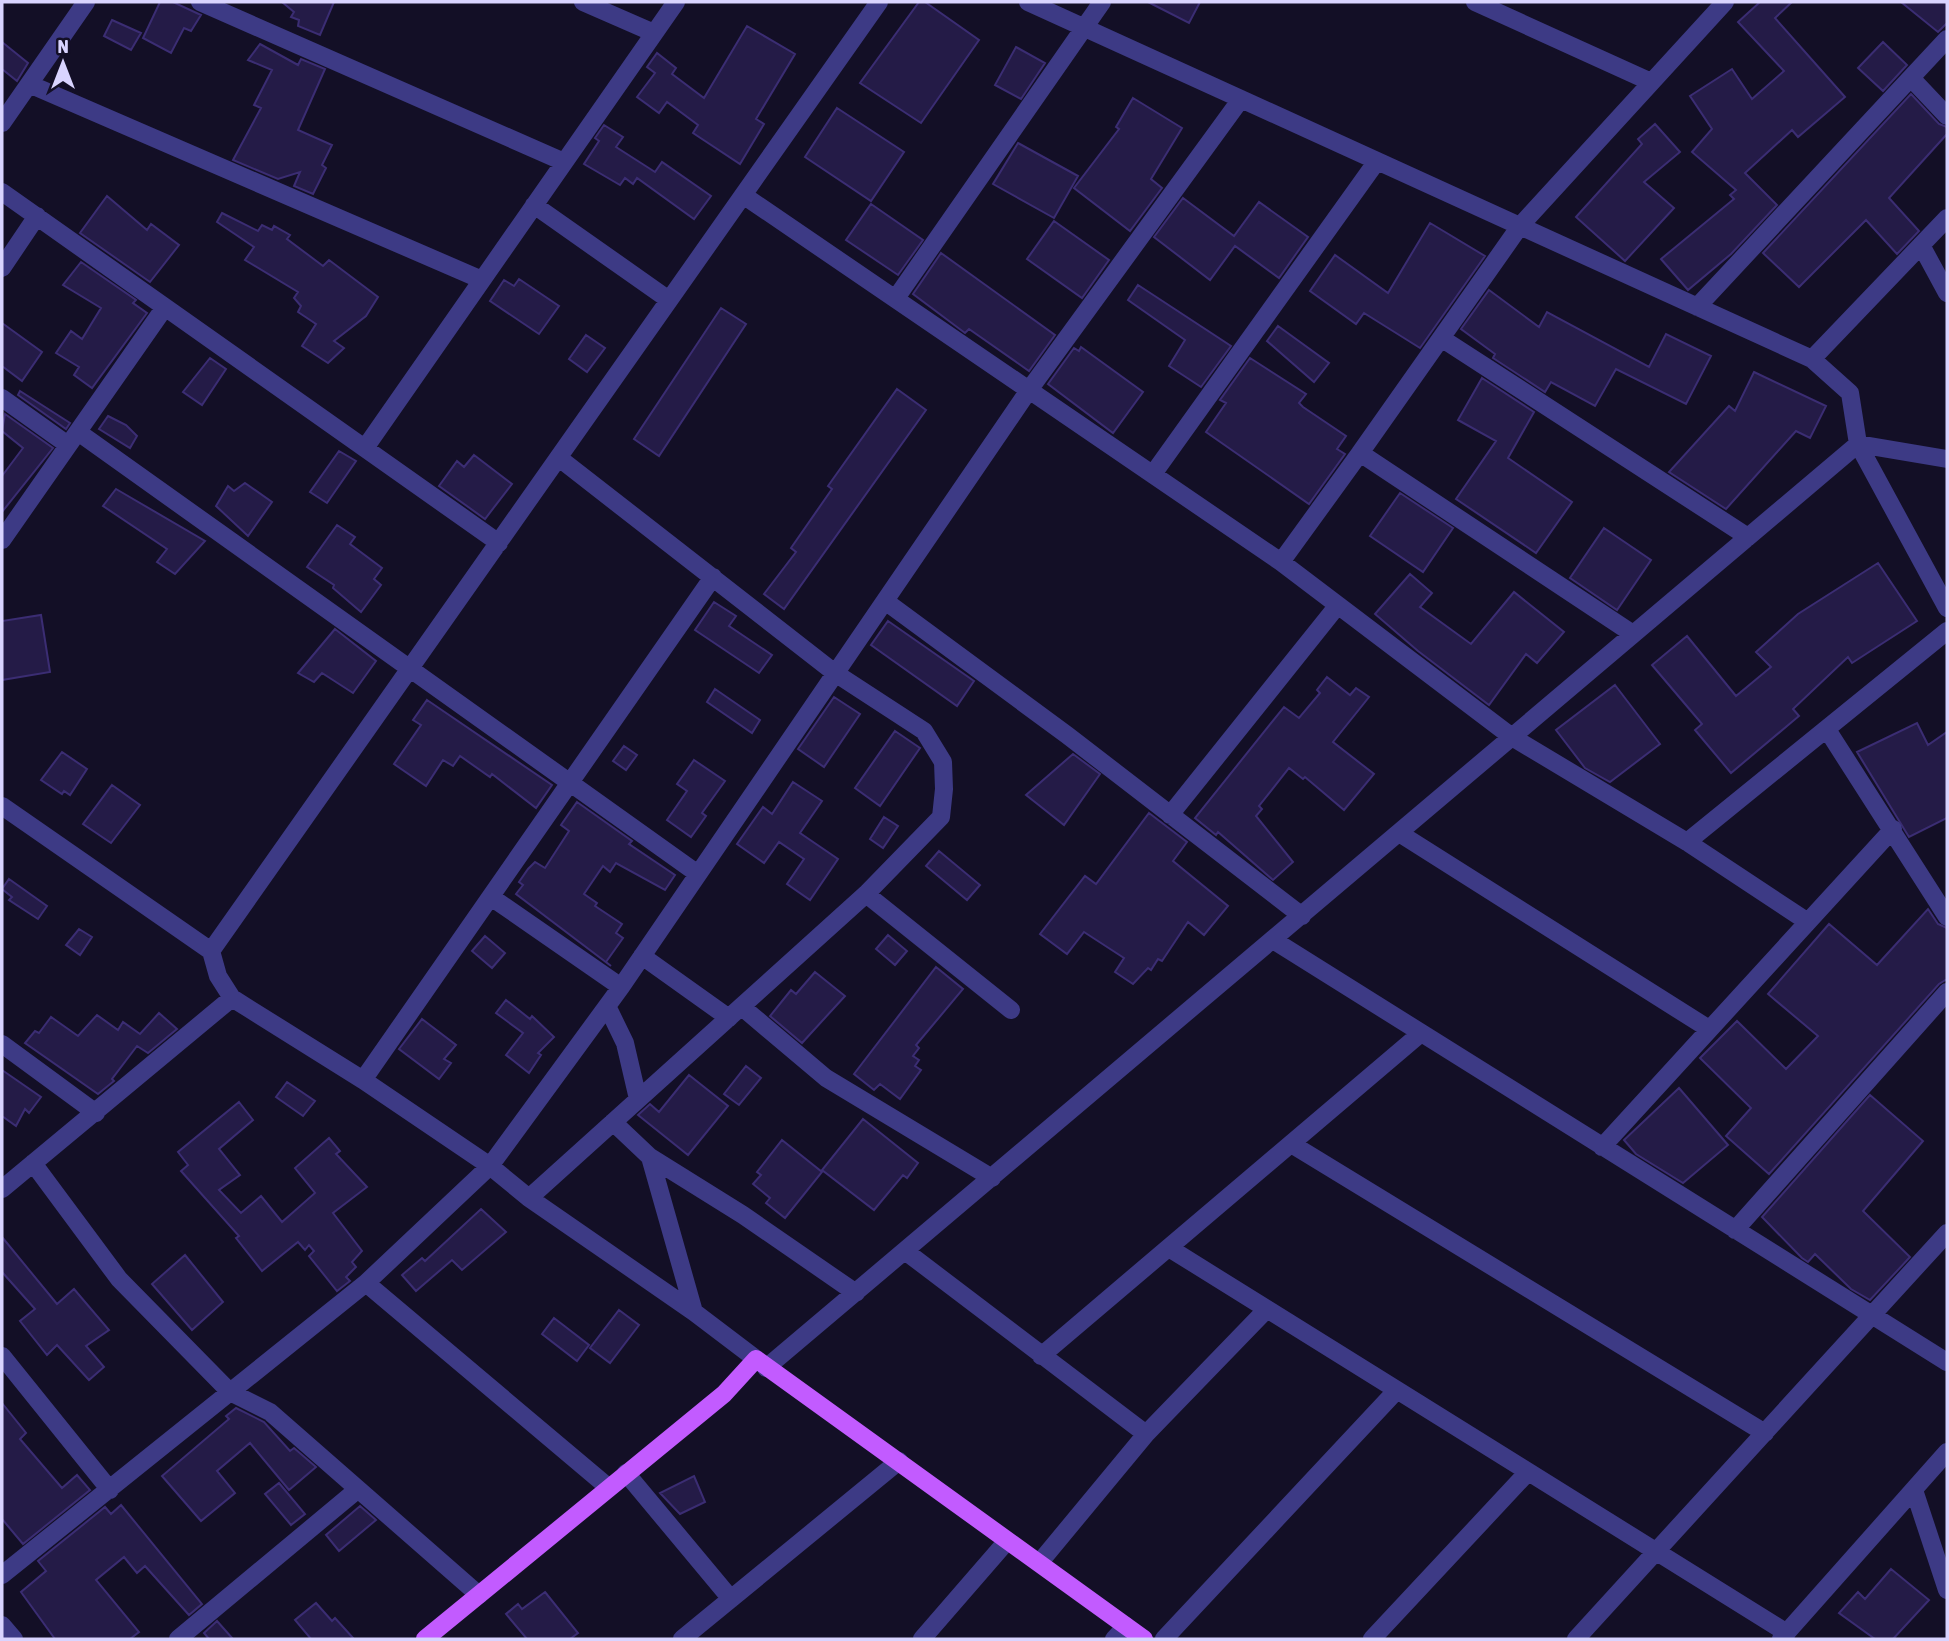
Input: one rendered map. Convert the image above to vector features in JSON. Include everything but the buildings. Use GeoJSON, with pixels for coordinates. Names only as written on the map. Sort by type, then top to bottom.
{"type":"FeatureCollection","features":[{"type":"Feature","properties":{"kind":"main road"},"geometry":{"type":"LineString","coordinates":[[425,1639],[761,1363],[1040,1562],[1120,1633],[1144,1639]]}},
{"type":"Feature","properties":{"kind":"street"},"geometry":{"type":"LineString","coordinates":[[2,123],[86,2]]}},
{"type":"Feature","properties":{"kind":"street"},"geometry":{"type":"LineString","coordinates":[[200,2],[564,162]]}},
{"type":"Feature","properties":{"kind":"street"},"geometry":{"type":"LineString","coordinates":[[583,2],[654,33]]}},
{"type":"Feature","properties":{"kind":"street"},"geometry":{"type":"LineString","coordinates":[[365,448],[676,2]]}},
{"type":"Feature","properties":{"kind":"street"},"geometry":{"type":"LineString","coordinates":[[211,951],[879,2]]}},
{"type":"Feature","properties":{"kind":"street"},"geometry":{"type":"LineString","coordinates":[[1028,2],[1812,359],[1850,393],[1858,444],[1947,608]]}},
{"type":"Feature","properties":{"kind":"street"},"geometry":{"type":"LineString","coordinates":[[895,298],[1102,2]]}},
{"type":"Feature","properties":{"kind":"street"},"geometry":{"type":"LineString","coordinates":[[1475,2],[1651,82]]}},
{"type":"Feature","properties":{"kind":"street"},"geometry":{"type":"LineString","coordinates":[[1498,2],[1517,20]]}},
{"type":"Feature","properties":{"kind":"street"},"geometry":{"type":"LineString","coordinates":[[1281,562],[1520,226],[1725,2]]}},
{"type":"Feature","properties":{"kind":"street"},"geometry":{"type":"LineString","coordinates":[[1697,307],[1947,39]]}},
{"type":"Feature","properties":{"kind":"street"},"geometry":{"type":"LineString","coordinates":[[1911,78],[1947,116]]}},
{"type":"Feature","properties":{"kind":"street"},"geometry":{"type":"LineString","coordinates":[[29,84],[481,280]]}},
{"type":"Feature","properties":{"kind":"street"},"geometry":{"type":"LineString","coordinates":[[2,1575],[366,1283],[490,1166],[621,987],[1029,390],[1241,99]]}},
{"type":"Feature","properties":{"kind":"street"},"geometry":{"type":"LineString","coordinates":[[1153,474],[1377,161]]}},
{"type":"Feature","properties":{"kind":"street"},"geometry":{"type":"LineString","coordinates":[[2,192],[499,543]]}},
{"type":"Feature","properties":{"kind":"street"},"geometry":{"type":"LineString","coordinates":[[743,195],[1281,562],[1512,737],[1687,842],[1808,922]]}},
{"type":"Feature","properties":{"kind":"street"},"geometry":{"type":"LineString","coordinates":[[534,205],[669,300]]}},
{"type":"Feature","properties":{"kind":"street"},"geometry":{"type":"LineString","coordinates":[[2,268],[37,216]]}},
{"type":"Feature","properties":{"kind":"street"},"geometry":{"type":"LineString","coordinates":[[1812,359],[1947,218]]}},
{"type":"Feature","properties":{"kind":"street"},"geometry":{"type":"LineString","coordinates":[[1921,245],[1947,293]]}},
{"type":"Feature","properties":{"kind":"street"},"geometry":{"type":"LineString","coordinates":[[2,540],[165,307]]}},
{"type":"Feature","properties":{"kind":"street"},"geometry":{"type":"LineString","coordinates":[[1441,338],[1748,537]]}},
{"type":"Feature","properties":{"kind":"street"},"geometry":{"type":"LineString","coordinates":[[2,398],[73,439],[410,670],[698,874]]}},
{"type":"Feature","properties":{"kind":"street"},"geometry":{"type":"LineString","coordinates":[[2,806],[211,951],[218,976],[232,998],[363,1080],[490,1166],[529,1198],[694,1312],[761,1363],[856,1293],[1858,444],[1947,459]]}},
{"type":"Feature","properties":{"kind":"street"},"geometry":{"type":"LineString","coordinates":[[1360,453],[1633,635]]}},
{"type":"Feature","properties":{"kind":"street"},"geometry":{"type":"LineString","coordinates":[[529,1198],[866,894],[941,817],[943,762],[924,730],[835,674],[559,458]]}},
{"type":"Feature","properties":{"kind":"street"},"geometry":{"type":"LineString","coordinates":[[363,1080],[713,578]]}},
{"type":"Feature","properties":{"kind":"street"},"geometry":{"type":"LineString","coordinates":[[885,601],[1302,916]]}},
{"type":"Feature","properties":{"kind":"street"},"geometry":{"type":"LineString","coordinates":[[1170,815],[1338,606]]}},
{"type":"Feature","properties":{"kind":"street"},"geometry":{"type":"LineString","coordinates":[[1687,842],[1828,731],[1947,631]]}},
{"type":"Feature","properties":{"kind":"street"},"geometry":{"type":"LineString","coordinates":[[1828,731],[1947,916]]}},
{"type":"Feature","properties":{"kind":"street"},"geometry":{"type":"LineString","coordinates":[[1602,1147],[1893,829]]}},
{"type":"Feature","properties":{"kind":"street"},"geometry":{"type":"LineString","coordinates":[[1399,833],[1709,1029]]}},
{"type":"Feature","properties":{"kind":"street"},"geometry":{"type":"LineString","coordinates":[[866,894],[1011,1010]]}},
{"type":"Feature","properties":{"kind":"street"},"geometry":{"type":"LineString","coordinates":[[491,897],[621,987]]}},
{"type":"Feature","properties":{"kind":"street"},"geometry":{"type":"LineString","coordinates":[[1273,940],[1947,1362]]}},
{"type":"Feature","properties":{"kind":"street"},"geometry":{"type":"LineString","coordinates":[[642,956],[736,1012],[826,1078],[992,1178]]}},
{"type":"Feature","properties":{"kind":"street"},"geometry":{"type":"LineString","coordinates":[[1735,1230],[1947,992]]}},
{"type":"Feature","properties":{"kind":"street"},"geometry":{"type":"LineString","coordinates":[[2,1189],[232,998]]}},
{"type":"Feature","properties":{"kind":"street"},"geometry":{"type":"LineString","coordinates":[[607,1006],[625,1043],[638,1099]]}},
{"type":"Feature","properties":{"kind":"street"},"geometry":{"type":"LineString","coordinates":[[1041,1356],[1293,1145],[1420,1034]]}},
{"type":"Feature","properties":{"kind":"street"},"geometry":{"type":"LineString","coordinates":[[2,1044],[96,1113]]}},
{"type":"Feature","properties":{"kind":"street"},"geometry":{"type":"LineString","coordinates":[[613,1122],[650,1157],[743,1215],[856,1293]]}},
{"type":"Feature","properties":{"kind":"street"},"geometry":{"type":"LineString","coordinates":[[1293,1145],[1765,1433]]}},
{"type":"Feature","properties":{"kind":"street"},"geometry":{"type":"LineString","coordinates":[[650,1157],[694,1312]]}},
{"type":"Feature","properties":{"kind":"street"},"geometry":{"type":"LineString","coordinates":[[33,1163],[120,1279],[230,1392],[270,1412],[479,1594]]}},
{"type":"Feature","properties":{"kind":"street"},"geometry":{"type":"LineString","coordinates":[[1576,1639],[1947,1233]]}},
{"type":"Feature","properties":{"kind":"street"},"geometry":{"type":"LineString","coordinates":[[1170,1248],[1657,1551],[1784,1636],[1947,1452]]}},
{"type":"Feature","properties":{"kind":"street"},"geometry":{"type":"LineString","coordinates":[[905,1251],[1146,1434]]}},
{"type":"Feature","properties":{"kind":"street"},"geometry":{"type":"LineString","coordinates":[[366,1283],[608,1488]]}},
{"type":"Feature","properties":{"kind":"street"},"geometry":{"type":"LineString","coordinates":[[1040,1562],[1146,1434],[1267,1309]]}},
{"type":"Feature","properties":{"kind":"street"},"geometry":{"type":"LineString","coordinates":[[2,1356],[110,1490]]}},
{"type":"Feature","properties":{"kind":"street"},"geometry":{"type":"LineString","coordinates":[[1164,1639],[1397,1390]]}},
{"type":"Feature","properties":{"kind":"street"},"geometry":{"type":"LineString","coordinates":[[690,1637],[731,1599],[899,1461]]}},
{"type":"Feature","properties":{"kind":"street"},"geometry":{"type":"LineString","coordinates":[[1372,1639],[1528,1472]]}},
{"type":"Feature","properties":{"kind":"street"},"geometry":{"type":"LineString","coordinates":[[626,1474],[731,1599]]}},
{"type":"Feature","properties":{"kind":"street"},"geometry":{"type":"LineString","coordinates":[[178,1639],[357,1490]]}},
{"type":"Feature","properties":{"kind":"street"},"geometry":{"type":"LineString","coordinates":[[1914,1490],[1947,1590]]}},
{"type":"Feature","properties":{"kind":"street"},"geometry":{"type":"LineString","coordinates":[[922,1639],[1007,1541]]}},
{"type":"Feature","properties":{"kind":"street"},"geometry":{"type":"LineString","coordinates":[[2,1625],[14,1639]]}}]}
